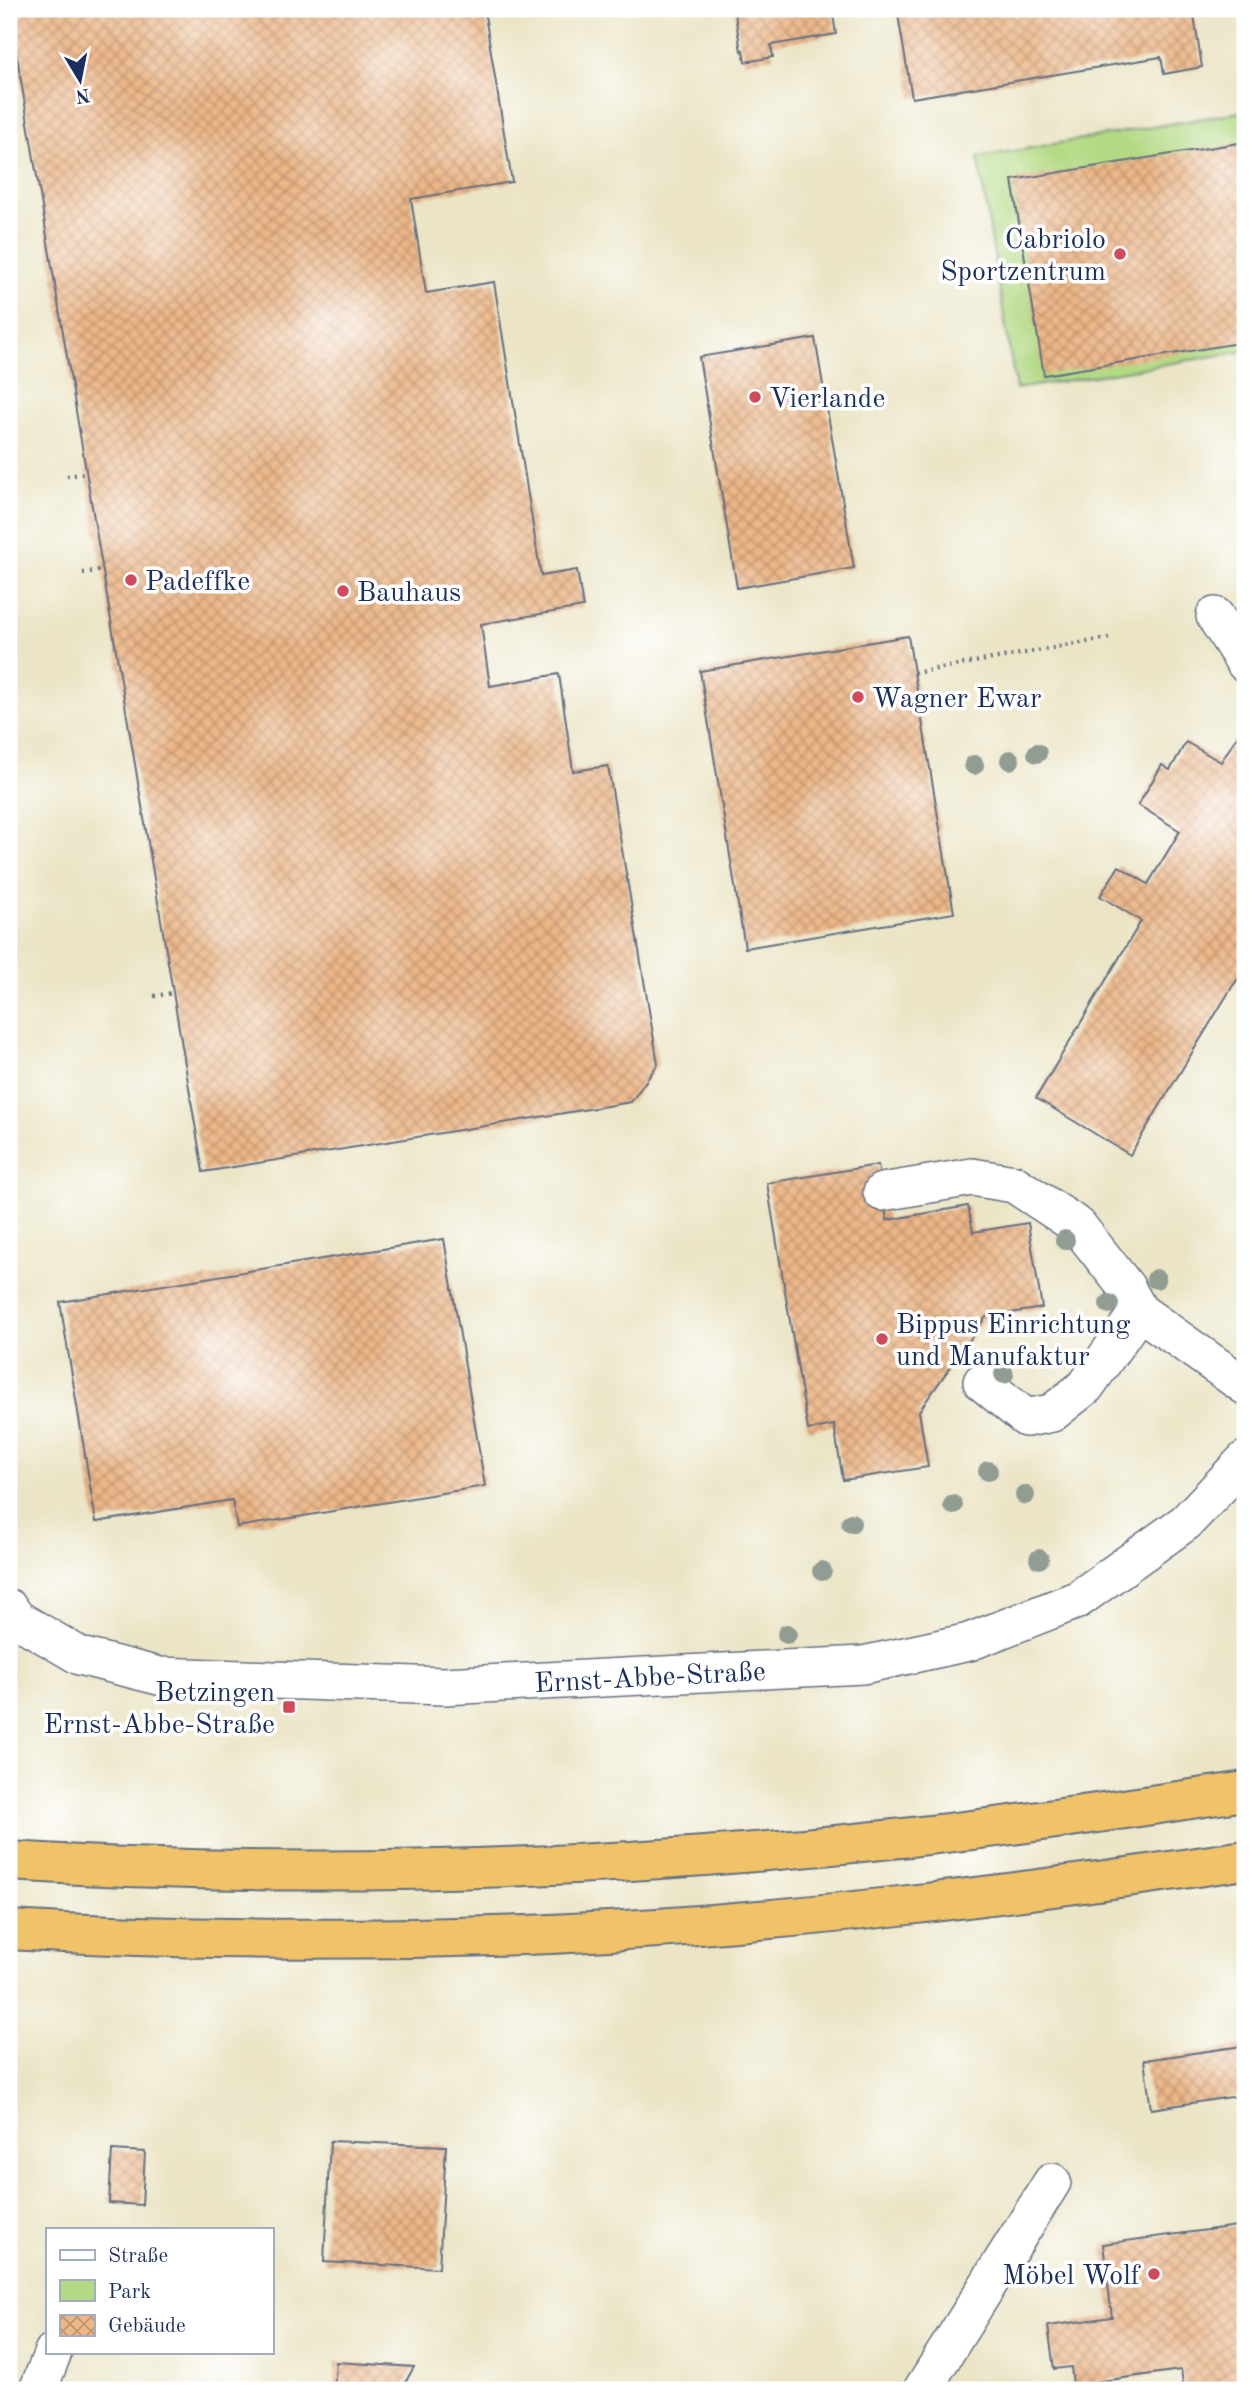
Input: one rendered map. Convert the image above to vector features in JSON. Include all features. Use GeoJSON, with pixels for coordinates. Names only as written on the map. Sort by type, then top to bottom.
{"type":"FeatureCollection","features":[{"type":"Feature","properties":{"kind":"highway"},"geometry":{"type":"LineString","coordinates":[[9,1861],[269,1871],[550,1866],[778,1849],[954,1832],[1245,1791]]}},
{"type":"Feature","properties":{"kind":"highway"},"geometry":{"type":"LineString","coordinates":[[9,1930],[88,1935],[296,1939],[554,1934],[773,1918],[966,1899],[1245,1860]]}},
{"type":"Feature","properties":{"kind":"street"},"geometry":{"type":"LineString","coordinates":[[1216,616],[1245,663]]}},
{"type":"Feature","properties":{"kind":"street"},"geometry":{"type":"LineString","coordinates":[[882,1192],[972,1177],[1014,1184],[1078,1226],[1126,1287],[1139,1311],[1245,1386]]}},
{"type":"Feature","properties":{"kind":"street"},"geometry":{"type":"LineString","coordinates":[[982,1382],[1026,1418],[1052,1413],[1086,1386],[1139,1311]]}},
{"type":"Feature","properties":{"kind":"street","name":"Ernst-Abbe-Straße"},"geometry":{"type":"LineString","coordinates":[[12,1618],[80,1656],[159,1676],[444,1686],[863,1665],[970,1642],[1077,1600],[1186,1522],[1245,1460]]}},
{"type":"Feature","properties":{"kind":"street"},"geometry":{"type":"LineString","coordinates":[[922,2390],[1052,2182]]}},
{"type":"Feature","properties":{"kind":"street"},"geometry":{"type":"LineString","coordinates":[[38,2390],[52,2354]]}},
{"type":"Feature","properties":{"kind":"path"},"geometry":{"type":"LineString","coordinates":[[9,52],[16,51]]}},
{"type":"Feature","properties":{"kind":"path"},"geometry":{"type":"LineString","coordinates":[[67,476],[86,473]]}},
{"type":"Feature","properties":{"kind":"path"},"geometry":{"type":"LineString","coordinates":[[83,573],[102,570]]}},
{"type":"Feature","properties":{"kind":"path"},"geometry":{"type":"LineString","coordinates":[[914,673],[1110,638]]}},
{"type":"Feature","properties":{"kind":"path"},"geometry":{"type":"LineString","coordinates":[[154,996],[173,993]]}},
{"type":"Feature","properties":{"kind":"green space","name":"Cabriolo Sportzentrum"},"geometry":{"type":"Polygon","coordinates":[[[1245,111],[1245,351],[1016,389],[978,157],[1245,111]]]}},
{"type":"Feature","properties":{"kind":"building","name":"Bauhaus"},"geometry":{"type":"Polygon","coordinates":[[[9,9],[484,9],[512,182],[411,199],[426,293],[494,282],[541,576],[577,570],[583,607],[481,624],[490,686],[559,674],[573,771],[608,766],[658,1064],[631,1102],[203,1172],[9,9]]]}},
{"type":"Feature","properties":{"kind":"building"},"geometry":{"type":"Polygon","coordinates":[[[734,9],[832,9],[836,34],[771,45],[773,57],[745,62],[734,9]]]}},
{"type":"Feature","properties":{"kind":"building"},"geometry":{"type":"Polygon","coordinates":[[[897,9],[1193,9],[1202,67],[1164,74],[1161,57],[912,98],[897,9]]]}},
{"type":"Feature","properties":{"kind":"building","name":"Cabriolo Sportzentrum"},"geometry":{"type":"Polygon","coordinates":[[[1245,142],[1245,342],[1044,375],[1012,180],[1245,142]]]}},
{"type":"Feature","properties":{"kind":"building"},"geometry":{"type":"Polygon","coordinates":[[[815,338],[854,568],[737,588],[699,357],[815,338]]]}},
{"type":"Feature","properties":{"kind":"building"},"geometry":{"type":"Polygon","coordinates":[[[908,636],[954,913],[745,948],[700,671],[908,636]]]}},
{"type":"Feature","properties":{"kind":"building"},"geometry":{"type":"Polygon","coordinates":[[[1241,730],[1245,733],[1245,984],[1238,979],[1232,987],[1130,1155],[1036,1098],[1141,921],[1100,896],[1119,866],[1148,884],[1180,831],[1138,805],[1162,765],[1170,770],[1186,742],[1221,762],[1241,730]]]}},
{"type":"Feature","properties":{"kind":"building","name":"Bippus Einrichtung und Manufaktur"},"geometry":{"type":"Polygon","coordinates":[[[878,1165],[887,1220],[968,1206],[973,1232],[1028,1223],[1042,1308],[986,1317],[919,1411],[928,1467],[843,1480],[834,1425],[808,1430],[767,1183],[878,1165]]]}},
{"type":"Feature","properties":{"kind":"building"},"geometry":{"type":"Polygon","coordinates":[[[444,1239],[485,1486],[237,1527],[232,1500],[96,1522],[60,1302],[444,1239]]]}},
{"type":"Feature","properties":{"kind":"building"},"geometry":{"type":"Polygon","coordinates":[[[1243,2046],[1245,2095],[1151,2109],[1144,2060],[1243,2046]]]}},
{"type":"Feature","properties":{"kind":"building"},"geometry":{"type":"Polygon","coordinates":[[[330,2141],[446,2146],[439,2268],[324,2262],[330,2141]]]}},
{"type":"Feature","properties":{"kind":"building"},"geometry":{"type":"Polygon","coordinates":[[[112,2150],[145,2152],[142,2205],[109,2203],[112,2150]]]}},
{"type":"Feature","properties":{"kind":"building"},"geometry":{"type":"Polygon","coordinates":[[[1245,2225],[1245,2390],[1184,2390],[1181,2370],[1073,2385],[1071,2367],[1054,2369],[1048,2326],[1112,2317],[1103,2244],[1245,2225]]]}},
{"type":"Feature","properties":{"kind":"building"},"geometry":{"type":"Polygon","coordinates":[[[336,2362],[414,2367],[401,2390],[334,2390],[336,2362]]]}},
{"type":"Feature","properties":{"kind":"building"},"geometry":{"type":"Polygon","coordinates":[[[100,2383],[188,2388],[188,2390],[99,2390],[100,2383]]]}},
{"type":"Feature","properties":{"kind":"place","name":"Cabriolo Sportzentrum"},"geometry":{"type":"Point","coordinates":[1120,254]}},
{"type":"Feature","properties":{"kind":"place","name":"Vierlande"},"geometry":{"type":"Point","coordinates":[755,397]}},
{"type":"Feature","properties":{"kind":"place","name":"Padeffke"},"geometry":{"type":"Point","coordinates":[131,580]}},
{"type":"Feature","properties":{"kind":"place","name":"Bauhaus"},"geometry":{"type":"Point","coordinates":[343,591]}},
{"type":"Feature","properties":{"kind":"place","name":"Wagner Ewar"},"geometry":{"type":"Point","coordinates":[858,697]}},
{"type":"Feature","properties":{"kind":"place","name":"Bippus Einrichtung und Manufaktur"},"geometry":{"type":"Point","coordinates":[882,1339]}},
{"type":"Feature","properties":{"kind":"place","name":"Betzingen Ernst-Abbe-Straße"},"geometry":{"type":"Point","coordinates":[289,1707]}},
{"type":"Feature","properties":{"kind":"place","name":"Möbel Wolf"},"geometry":{"type":"Point","coordinates":[1154,2274]}}]}
